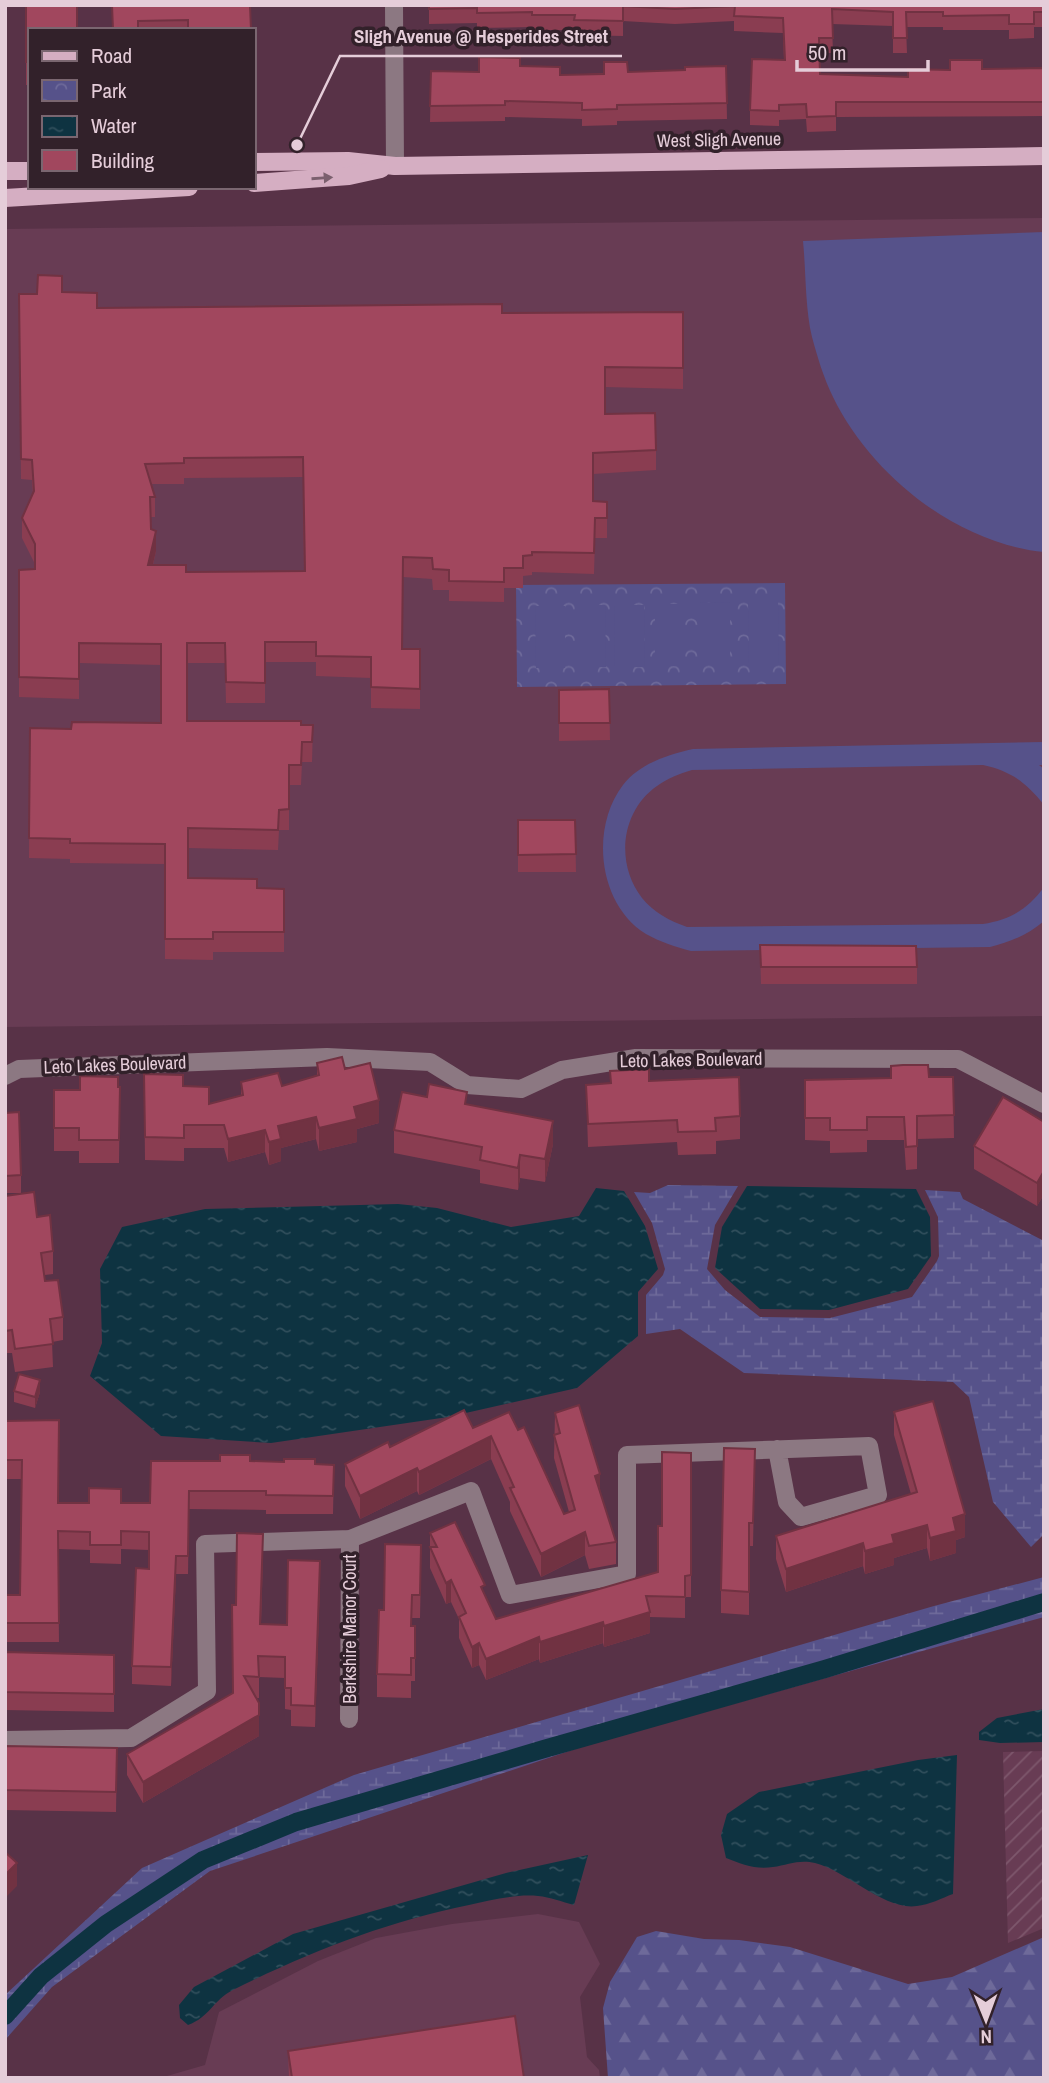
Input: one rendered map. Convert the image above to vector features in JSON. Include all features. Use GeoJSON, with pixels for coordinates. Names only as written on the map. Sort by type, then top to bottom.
{"type":"FeatureCollection","features":[{"type":"Feature","properties":{"kind":"main road","name":"West Sligh Avenue"},"geometry":{"type":"LineString","coordinates":[[256,162],[348,161],[395,166],[1044,156]]}},
{"type":"Feature","properties":{"kind":"main road","name":"West Sligh Avenue"},"geometry":{"type":"LineString","coordinates":[[256,183],[349,176],[395,166]]}},
{"type":"Feature","properties":{"kind":"main road"},"geometry":{"type":"LineString","coordinates":[[5,171],[28,171]]}},
{"type":"Feature","properties":{"kind":"main road"},"geometry":{"type":"LineString","coordinates":[[5,198],[156,189]]}},
{"type":"Feature","properties":{"kind":"street"},"geometry":{"type":"LineString","coordinates":[[394,5],[395,166]]}},
{"type":"Feature","properties":{"kind":"street","name":"Leto Lakes Boulevard"},"geometry":{"type":"LineString","coordinates":[[5,1076],[19,1069],[327,1057],[430,1062],[467,1085],[521,1089],[562,1070],[636,1058],[958,1059],[1044,1104]]}},
{"type":"Feature","properties":{"kind":"street","name":"Berkshire Manor Court"},"geometry":{"type":"LineString","coordinates":[[5,1740],[131,1738],[207,1691],[205,1544],[351,1539],[471,1491],[510,1595],[627,1574],[627,1455],[777,1449],[869,1446],[878,1495],[801,1517],[787,1502],[777,1449]]}},
{"type":"Feature","properties":{"kind":"street","name":"Berkshire Manor Court"},"geometry":{"type":"LineString","coordinates":[[349,1719],[351,1539]]}},
{"type":"Feature","properties":{"kind":"shaded area"},"geometry":{"type":"Polygon","coordinates":[[[1044,218],[1044,1016],[5,1027],[5,229],[1044,218]]]}},
{"type":"Feature","properties":{"kind":"shaded area"},"geometry":{"type":"Polygon","coordinates":[[[1044,1751],[1044,1928],[1008,1943],[1003,1752],[1044,1751]]]}},
{"type":"Feature","properties":{"kind":"shaded area"},"geometry":{"type":"Polygon","coordinates":[[[538,1914],[579,1922],[600,1964],[580,1997],[587,2057],[599,2070],[600,2078],[160,2078],[205,2065],[219,2012],[318,1961],[376,1938],[452,1924],[538,1914]]]}},
{"type":"Feature","properties":{"kind":"green space"},"geometry":{"type":"Polygon","coordinates":[[[1044,232],[1044,552],[1011,546],[979,535],[949,520],[893,478],[849,426],[827,383],[812,337],[803,241],[1044,232]]]}},
{"type":"Feature","properties":{"kind":"green space"},"geometry":{"type":"Polygon","coordinates":[[[785,583],[786,684],[517,687],[516,585],[785,583]]]}},
{"type":"Feature","properties":{"kind":"green space"},"geometry":{"type":"Polygon","coordinates":[[[730,602],[730,665],[700,665],[700,603],[730,602]]]}},
{"type":"Feature","properties":{"kind":"green space"},"geometry":{"type":"Polygon","coordinates":[[[748,602],[778,602],[779,664],[749,664],[748,602]]]}},
{"type":"Feature","properties":{"kind":"green space"},"geometry":{"type":"Polygon","coordinates":[[[655,604],[685,604],[685,666],[655,666],[655,604]]]}},
{"type":"Feature","properties":{"kind":"green space"},"geometry":{"type":"Polygon","coordinates":[[[576,605],[605,605],[606,667],[576,667],[576,605]]]}},
{"type":"Feature","properties":{"kind":"green space"},"geometry":{"type":"Polygon","coordinates":[[[614,605],[644,605],[645,667],[615,667],[614,605]]]}},
{"type":"Feature","properties":{"kind":"green space"},"geometry":{"type":"Polygon","coordinates":[[[535,606],[565,606],[565,668],[536,668],[535,606]]]}},
{"type":"Feature","properties":{"kind":"green space"},"geometry":{"type":"Polygon","coordinates":[[[1044,742],[1044,765],[1039,765],[1044,769],[1044,805],[1018,779],[983,765],[692,770],[665,781],[645,797],[629,823],[626,838],[628,869],[642,898],[662,916],[687,927],[983,924],[1002,920],[1018,912],[1032,902],[1044,887],[1044,921],[1005,943],[990,947],[691,951],[646,934],[630,921],[609,885],[603,843],[606,822],[613,803],[630,777],[655,761],[674,754],[693,749],[1044,742]]]}},
{"type":"Feature","properties":{"kind":"green space"},"geometry":{"type":"Polygon","coordinates":[[[668,1185],[738,1186],[715,1225],[707,1269],[725,1290],[760,1317],[830,1318],[912,1297],[939,1256],[938,1217],[925,1190],[960,1192],[963,1199],[1044,1241],[1044,1534],[1031,1547],[993,1502],[969,1397],[953,1382],[744,1373],[680,1329],[646,1334],[646,1295],[665,1269],[652,1223],[634,1192],[650,1193],[668,1185]]]}},
{"type":"Feature","properties":{"kind":"green space"},"geometry":{"type":"Polygon","coordinates":[[[1044,1577],[1044,1617],[593,1743],[210,1871],[52,1987],[5,2040],[5,1995],[142,1868],[354,1775],[934,1606],[1044,1577]]]}},
{"type":"Feature","properties":{"kind":"green space"},"geometry":{"type":"Polygon","coordinates":[[[656,1931],[704,1939],[739,1940],[790,1947],[908,1984],[952,1977],[1044,1937],[1044,2078],[608,2078],[603,2008],[610,1982],[637,1937],[656,1931]]]}},
{"type":"Feature","properties":{"kind":"water"},"geometry":{"type":"Polygon","coordinates":[[[747,1186],[916,1189],[930,1217],[931,1256],[908,1289],[829,1310],[760,1309],[715,1268],[722,1227],[747,1186]]]}},
{"type":"Feature","properties":{"kind":"water"},"geometry":{"type":"Polygon","coordinates":[[[596,1188],[624,1191],[645,1226],[658,1269],[638,1292],[638,1336],[577,1388],[448,1417],[271,1443],[161,1436],[90,1376],[102,1343],[100,1269],[122,1227],[205,1209],[398,1204],[437,1208],[511,1227],[579,1216],[596,1188]]]}},
{"type":"Feature","properties":{"kind":"water"},"geometry":{"type":"Polygon","coordinates":[[[1044,1709],[1044,1742],[1000,1743],[979,1740],[979,1732],[997,1718],[1044,1709]]]}},
{"type":"Feature","properties":{"kind":"water"},"geometry":{"type":"Polygon","coordinates":[[[957,1755],[953,1894],[926,1904],[905,1906],[879,1897],[815,1863],[799,1862],[761,1868],[726,1858],[721,1835],[727,1814],[759,1792],[918,1760],[957,1755]]]}},
{"type":"Feature","properties":{"kind":"water"},"geometry":{"type":"Polygon","coordinates":[[[588,1855],[574,1905],[542,1897],[512,1897],[408,1920],[319,1951],[262,1976],[226,1994],[195,2022],[188,2025],[180,2018],[179,2005],[194,1987],[293,1934],[506,1873],[588,1855]]]}},
{"type":"Feature","properties":{"kind":"building"},"geometry":{"type":"Polygon","coordinates":[[[26,5],[77,5],[77,28],[28,28],[26,62],[26,5]]]}},
{"type":"Feature","properties":{"kind":"building"},"geometry":{"type":"Polygon","coordinates":[[[112,5],[250,5],[251,28],[188,28],[188,20],[138,21],[138,28],[113,28],[112,5]]]}},
{"type":"Feature","properties":{"kind":"building"},"geometry":{"type":"Polygon","coordinates":[[[429,5],[1044,5],[1044,12],[1034,12],[1034,24],[1009,24],[1009,15],[943,16],[943,12],[906,12],[907,38],[893,38],[893,12],[832,9],[833,38],[819,38],[820,74],[908,77],[908,69],[950,70],[950,60],[982,60],[982,69],[1044,68],[1044,102],[836,102],[836,116],[807,117],[806,104],[779,105],[779,111],[750,110],[752,59],[785,60],[783,18],[734,16],[735,6],[675,9],[623,6],[623,21],[574,20],[575,15],[532,15],[532,12],[477,13],[477,8],[429,9],[429,5]]]}},
{"type":"Feature","properties":{"kind":"building"},"geometry":{"type":"Polygon","coordinates":[[[479,57],[520,58],[520,66],[560,67],[560,75],[604,74],[604,62],[627,62],[628,72],[726,66],[727,103],[617,105],[617,109],[582,110],[582,103],[505,101],[505,105],[430,106],[431,71],[479,72],[479,57]]]}},
{"type":"Feature","properties":{"kind":"building"},"geometry":{"type":"Polygon","coordinates":[[[38,275],[62,276],[62,292],[97,293],[97,308],[502,304],[502,313],[683,312],[683,368],[605,367],[605,414],[655,413],[656,450],[593,453],[593,501],[607,502],[607,518],[595,518],[594,553],[532,552],[532,555],[523,556],[523,568],[504,568],[504,582],[449,581],[449,570],[433,569],[432,558],[403,557],[402,649],[420,649],[420,689],[371,687],[371,657],[316,656],[316,642],[265,642],[265,683],[226,682],[225,643],[187,643],[187,721],[301,721],[301,725],[313,725],[312,742],[302,742],[301,765],[289,765],[289,809],[279,810],[278,830],[188,828],[188,878],[257,879],[257,888],[284,889],[284,932],[213,932],[213,939],[165,939],[165,844],[70,843],[70,839],[29,838],[30,728],[71,729],[72,722],[161,723],[161,644],[79,643],[79,679],[19,677],[19,570],[35,569],[35,544],[22,518],[34,491],[32,460],[21,459],[19,294],[37,294],[38,275]],[[303,457],[184,458],[184,463],[145,464],[155,497],[150,497],[151,529],[156,531],[148,565],[186,565],[186,572],[305,571],[303,457]]]}},
{"type":"Feature","properties":{"kind":"building"},"geometry":{"type":"Polygon","coordinates":[[[609,689],[610,723],[559,723],[559,690],[609,689]]]}},
{"type":"Feature","properties":{"kind":"building"},"geometry":{"type":"Polygon","coordinates":[[[518,820],[575,820],[576,854],[518,855],[518,820]]]}},
{"type":"Feature","properties":{"kind":"building"},"geometry":{"type":"Polygon","coordinates":[[[760,945],[916,946],[917,967],[761,967],[760,945]]]}},
{"type":"Feature","properties":{"kind":"building"},"geometry":{"type":"Polygon","coordinates":[[[342,1057],[345,1069],[370,1063],[379,1100],[354,1107],[357,1119],[319,1128],[316,1117],[278,1126],[281,1139],[269,1142],[265,1130],[228,1139],[224,1125],[184,1125],[184,1138],[145,1137],[144,1074],[183,1075],[183,1086],[209,1087],[209,1104],[243,1095],[241,1082],[278,1073],[282,1086],[319,1075],[317,1063],[342,1057]]]}},
{"type":"Feature","properties":{"kind":"building"},"geometry":{"type":"Polygon","coordinates":[[[928,1065],[929,1077],[953,1077],[954,1115],[917,1116],[917,1146],[906,1147],[904,1117],[867,1117],[867,1130],[830,1130],[830,1118],[805,1118],[805,1080],[891,1078],[891,1066],[928,1065]]]}},
{"type":"Feature","properties":{"kind":"building"},"geometry":{"type":"Polygon","coordinates":[[[649,1069],[649,1081],[739,1077],[740,1116],[715,1118],[716,1131],[678,1132],[677,1120],[588,1124],[586,1085],[611,1083],[610,1071],[649,1069]]]}},
{"type":"Feature","properties":{"kind":"building"},"geometry":{"type":"Polygon","coordinates":[[[80,1076],[118,1077],[119,1140],[79,1140],[79,1128],[54,1128],[54,1090],[80,1090],[80,1076]]]}},
{"type":"Feature","properties":{"kind":"building"},"geometry":{"type":"Polygon","coordinates":[[[429,1084],[467,1092],[465,1104],[553,1121],[545,1159],[520,1155],[518,1168],[480,1160],[482,1147],[394,1130],[402,1092],[427,1097],[429,1084]]]}},
{"type":"Feature","properties":{"kind":"building"},"geometry":{"type":"Polygon","coordinates":[[[1003,1097],[1044,1122],[1044,1171],[1037,1183],[974,1146],[1003,1097]]]}},
{"type":"Feature","properties":{"kind":"building"},"geometry":{"type":"Polygon","coordinates":[[[19,1112],[21,1175],[5,1176],[5,1113],[19,1112]]]}},
{"type":"Feature","properties":{"kind":"building"},"geometry":{"type":"Polygon","coordinates":[[[34,1192],[37,1217],[50,1215],[53,1251],[41,1253],[45,1281],[58,1280],[63,1317],[50,1319],[53,1344],[15,1349],[12,1330],[5,1331],[5,1196],[34,1192]]]}},
{"type":"Feature","properties":{"kind":"building"},"geometry":{"type":"Polygon","coordinates":[[[19,1374],[40,1380],[35,1397],[14,1391],[19,1374]]]}},
{"type":"Feature","properties":{"kind":"building"},"geometry":{"type":"Polygon","coordinates":[[[933,1401],[965,1514],[953,1518],[956,1531],[930,1538],[927,1525],[892,1535],[894,1543],[865,1551],[863,1543],[786,1569],[776,1536],[917,1492],[894,1412],[933,1401]]]}},
{"type":"Feature","properties":{"kind":"building"},"geometry":{"type":"Polygon","coordinates":[[[579,1405],[600,1474],[595,1476],[616,1542],[589,1546],[585,1532],[541,1554],[510,1488],[514,1487],[491,1436],[419,1472],[417,1468],[360,1496],[345,1464],[388,1442],[390,1447],[464,1410],[473,1428],[509,1412],[518,1430],[524,1427],[564,1514],[575,1510],[554,1435],[560,1433],[555,1413],[579,1405]]]}},
{"type":"Feature","properties":{"kind":"building"},"geometry":{"type":"Polygon","coordinates":[[[59,1420],[58,1503],[89,1503],[89,1488],[121,1489],[121,1503],[150,1503],[151,1461],[220,1461],[220,1455],[250,1455],[250,1461],[315,1459],[315,1464],[334,1465],[333,1496],[266,1495],[266,1491],[189,1491],[188,1556],[176,1556],[171,1667],[132,1666],[136,1568],[149,1569],[149,1532],[121,1531],[121,1545],[90,1545],[90,1532],[58,1531],[59,1623],[5,1623],[5,1595],[20,1595],[22,1460],[5,1460],[5,1421],[59,1420]]]}},
{"type":"Feature","properties":{"kind":"building"},"geometry":{"type":"Polygon","coordinates":[[[724,1448],[755,1449],[753,1523],[749,1523],[749,1592],[721,1590],[724,1448]]]}},
{"type":"Feature","properties":{"kind":"building"},"geometry":{"type":"Polygon","coordinates":[[[662,1452],[691,1453],[691,1575],[685,1576],[685,1597],[646,1596],[650,1612],[604,1626],[603,1622],[540,1642],[539,1637],[486,1659],[479,1643],[472,1647],[459,1617],[466,1613],[451,1580],[446,1583],[430,1547],[437,1547],[430,1533],[455,1522],[485,1585],[481,1587],[496,1619],[658,1572],[658,1526],[662,1526],[662,1452]]]}},
{"type":"Feature","properties":{"kind":"building"},"geometry":{"type":"Polygon","coordinates":[[[237,1533],[263,1534],[260,1624],[287,1625],[288,1560],[320,1561],[315,1706],[291,1705],[291,1688],[285,1688],[285,1657],[258,1656],[259,1677],[244,1676],[259,1703],[259,1715],[143,1782],[127,1754],[233,1693],[232,1605],[236,1605],[237,1533]]]}},
{"type":"Feature","properties":{"kind":"building"},"geometry":{"type":"Polygon","coordinates":[[[385,1544],[421,1545],[420,1595],[412,1595],[411,1626],[415,1626],[415,1658],[411,1658],[411,1675],[377,1674],[379,1610],[384,1610],[385,1544]]]}},
{"type":"Feature","properties":{"kind":"building"},"geometry":{"type":"Polygon","coordinates":[[[5,1652],[114,1655],[114,1694],[5,1692],[5,1652]]]}},
{"type":"Feature","properties":{"kind":"building"},"geometry":{"type":"Polygon","coordinates":[[[5,1746],[117,1748],[116,1792],[5,1790],[5,1746]]]}},
{"type":"Feature","properties":{"kind":"building"},"geometry":{"type":"Polygon","coordinates":[[[5,1852],[17,1863],[5,1875],[5,1852]]]}},
{"type":"Feature","properties":{"kind":"building"},"geometry":{"type":"Polygon","coordinates":[[[515,2016],[524,2078],[292,2078],[288,2051],[515,2016]]]}},
{"type":"Feature","properties":{"kind":"waterway"},"geometry":{"type":"LineString","coordinates":[[5,2016],[41,1976],[106,1924],[203,1860],[296,1822],[825,1669],[1044,1602]]}},
{"type":"Feature","properties":{"kind":"place","name":"Sligh Avenue @ Hesperides Street"},"geometry":{"type":"Point","coordinates":[297,145]}}]}
